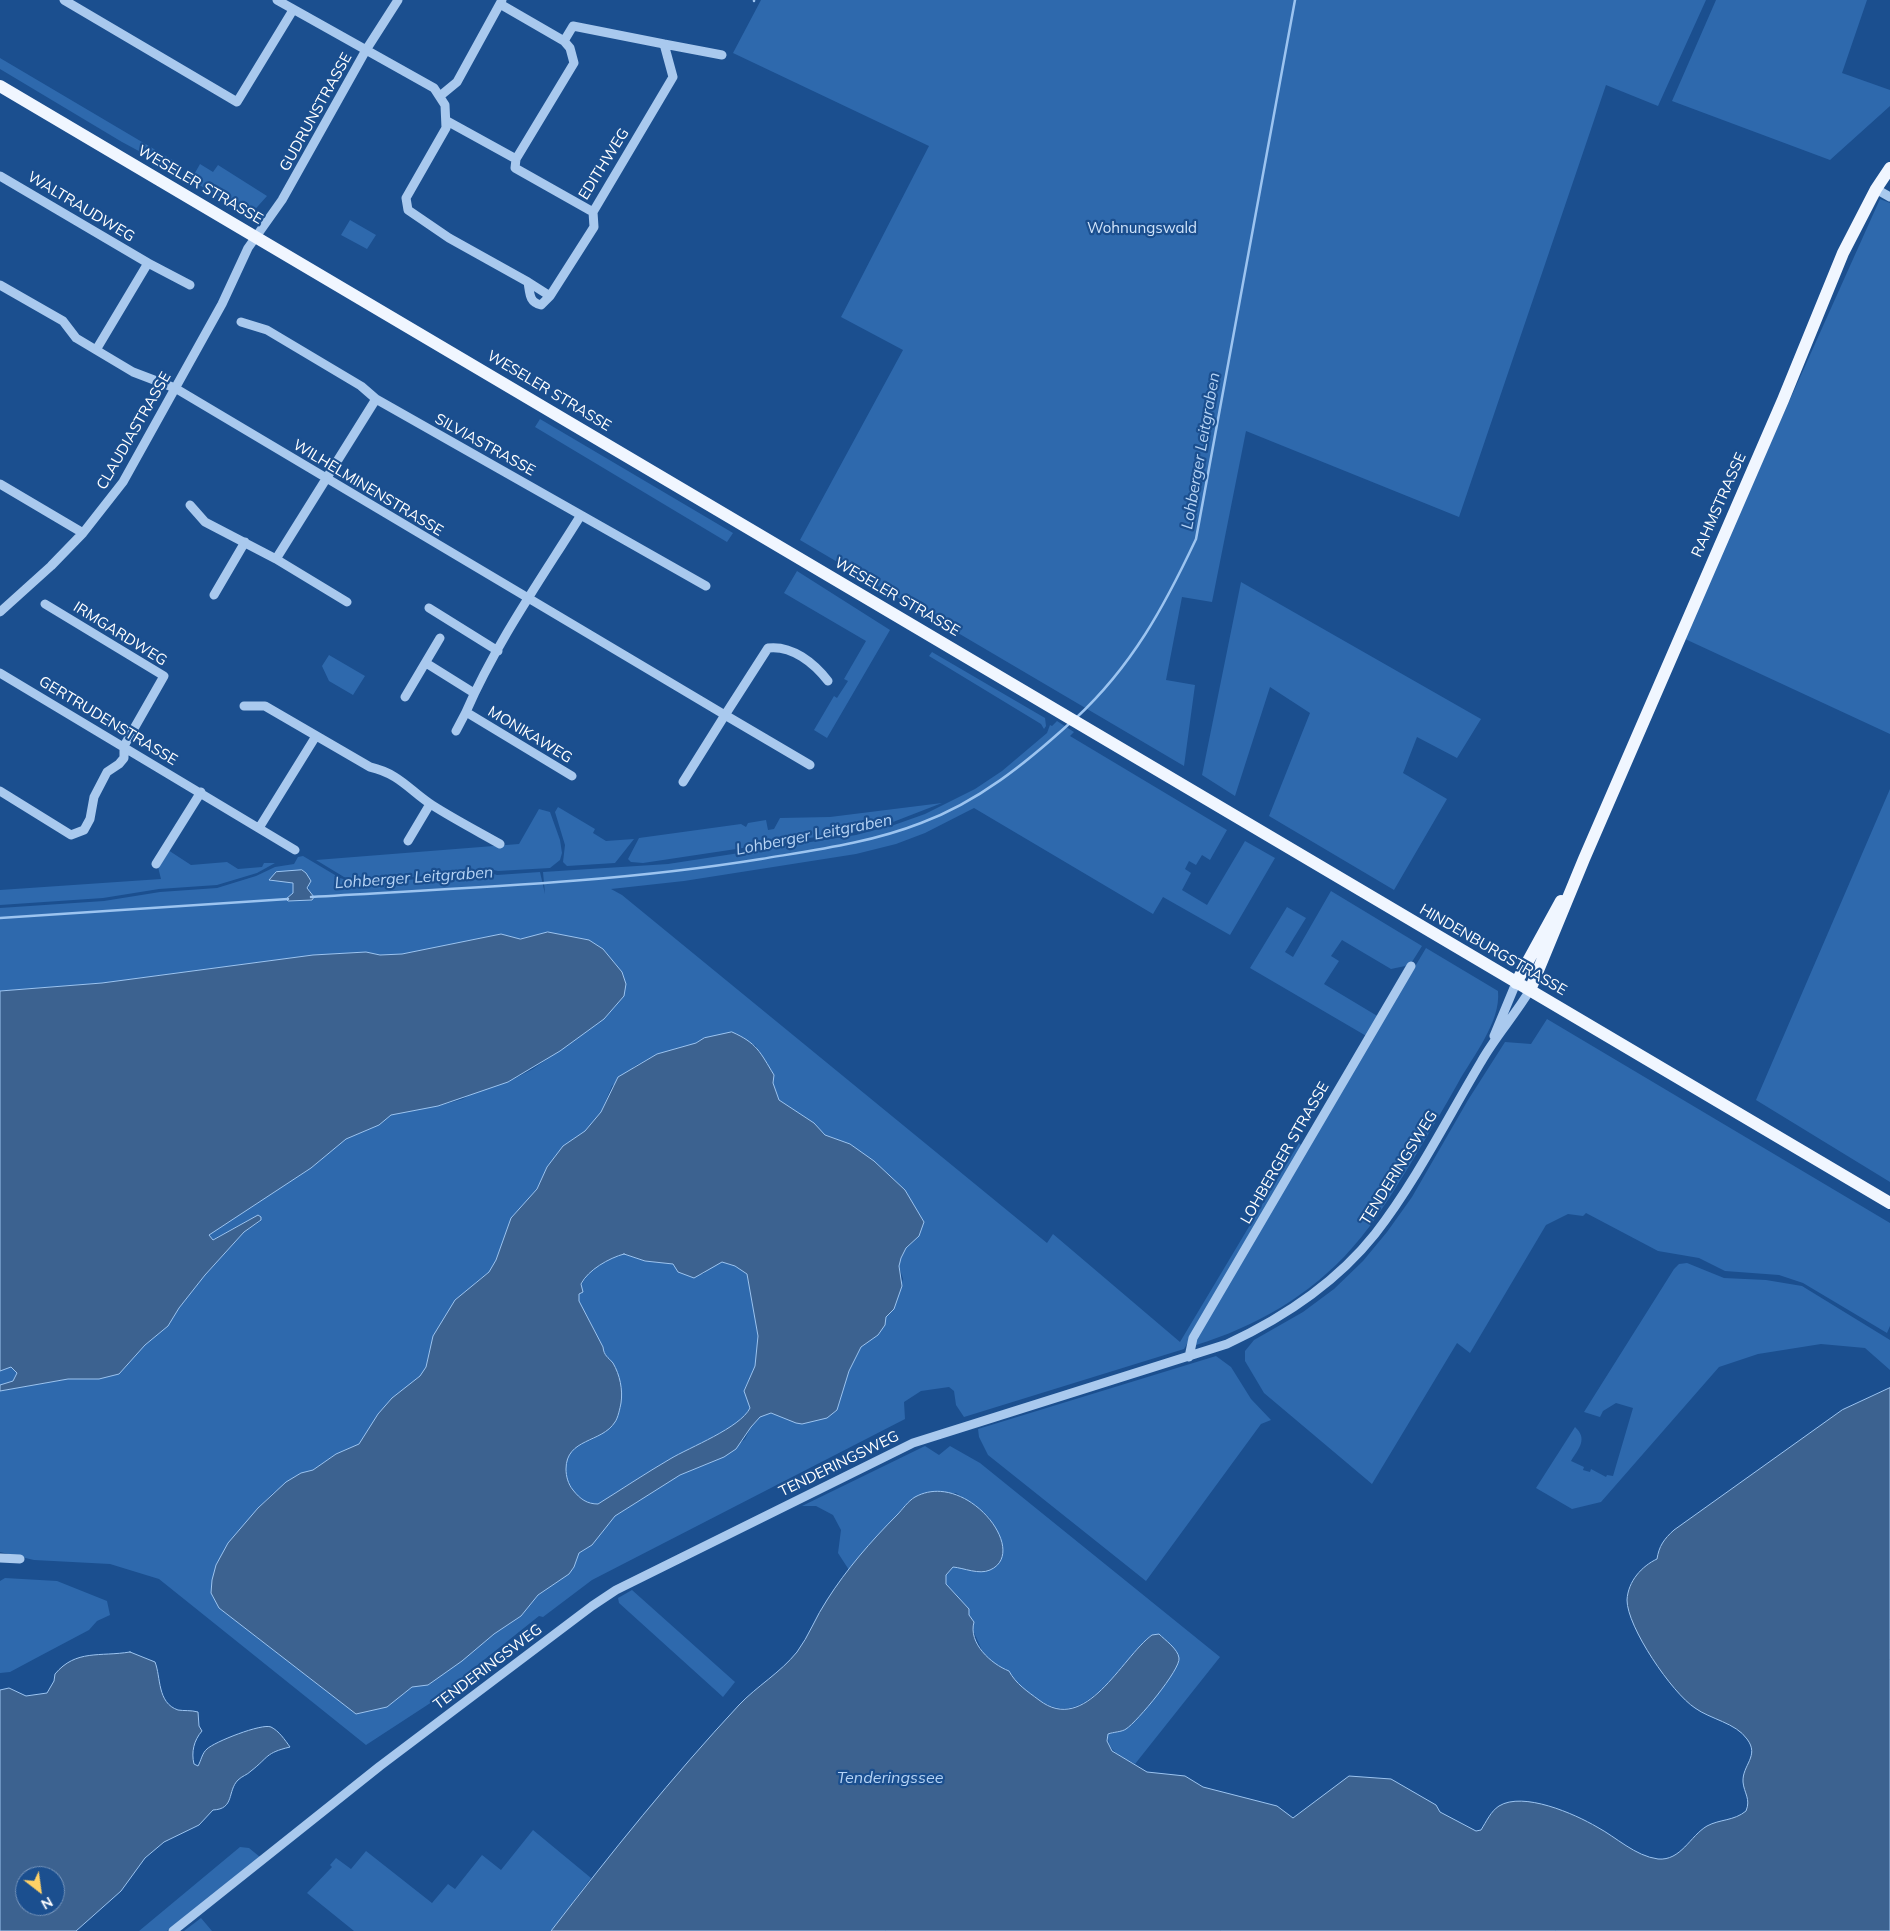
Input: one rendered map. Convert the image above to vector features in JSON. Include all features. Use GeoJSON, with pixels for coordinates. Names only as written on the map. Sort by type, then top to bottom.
{"type":"FeatureCollection","features":[{"type":"Feature","properties":{"kind":"main road","name":"WESELER STRASSE"},"geometry":{"type":"LineString","coordinates":[[0,86],[1080,725]]}},
{"type":"Feature","properties":{"kind":"main road","name":"RAHMSTRASSE"},"geometry":{"type":"LineString","coordinates":[[1530,990],[1584,859],[1783,400],[1843,253],[1876,189],[1890,168]]}},
{"type":"Feature","properties":{"kind":"main road","name":"HINDENBURGSTRASSE"},"geometry":{"type":"LineString","coordinates":[[1080,725],[1890,1203]]}},
{"type":"Feature","properties":{"kind":"main road","name":"RAHMSTRASSE"},"geometry":{"type":"LineString","coordinates":[[1516,983],[1584,859]]}},
{"type":"Feature","properties":{"kind":"street"},"geometry":{"type":"LineString","coordinates":[[64,0],[237,102],[293,10]]}},
{"type":"Feature","properties":{"kind":"street"},"geometry":{"type":"LineString","coordinates":[[277,0],[434,88],[444,105],[447,121],[444,136],[406,198],[408,210],[449,238],[550,296]]}},
{"type":"Feature","properties":{"kind":"street","name":"GUDRUNSTRASSE"},"geometry":{"type":"LineString","coordinates":[[255,236],[282,200],[366,50],[398,0]]}},
{"type":"Feature","properties":{"kind":"street"},"geometry":{"type":"LineString","coordinates":[[440,96],[457,82],[501,2],[564,41],[570,48],[574,63],[516,159]]}},
{"type":"Feature","properties":{"kind":"street"},"geometry":{"type":"LineString","coordinates":[[564,41],[573,26],[722,55]]}},
{"type":"Feature","properties":{"kind":"street","name":"EDITHWEG"},"geometry":{"type":"LineString","coordinates":[[447,121],[516,159],[515,168],[592,212],[673,78],[664,44]]}},
{"type":"Feature","properties":{"kind":"street","name":"WALTRAUDWEG"},"geometry":{"type":"LineString","coordinates":[[0,176],[148,263],[190,285]]}},
{"type":"Feature","properties":{"kind":"street"},"geometry":{"type":"LineString","coordinates":[[1876,189],[1890,197]]}},
{"type":"Feature","properties":{"kind":"street"},"geometry":{"type":"LineString","coordinates":[[528,282],[531,300],[535,304],[541,305],[550,296],[594,227],[592,212]]}},
{"type":"Feature","properties":{"kind":"street","name":"CLAUDIASTRASSE"},"geometry":{"type":"LineString","coordinates":[[0,612],[51,566],[83,533],[123,482],[222,304],[255,236]]}},
{"type":"Feature","properties":{"kind":"street"},"geometry":{"type":"LineString","coordinates":[[96,350],[148,263]]}},
{"type":"Feature","properties":{"kind":"street","name":"WILHELMINENSTRASSE"},"geometry":{"type":"LineString","coordinates":[[0,285],[63,321],[76,338],[133,372],[175,388],[327,480],[810,765]]}},
{"type":"Feature","properties":{"kind":"street","name":"SILVIASTRASSE"},"geometry":{"type":"LineString","coordinates":[[241,322],[267,330],[361,386],[376,399],[706,586]]}},
{"type":"Feature","properties":{"kind":"street"},"geometry":{"type":"LineString","coordinates":[[276,558],[327,480],[376,399]]}},
{"type":"Feature","properties":{"kind":"street"},"geometry":{"type":"LineString","coordinates":[[0,484],[83,533]]}},
{"type":"Feature","properties":{"kind":"street"},"geometry":{"type":"LineString","coordinates":[[190,505],[205,522],[276,558],[347,602]]}},
{"type":"Feature","properties":{"kind":"street"},"geometry":{"type":"LineString","coordinates":[[528,599],[581,515]]}},
{"type":"Feature","properties":{"kind":"street"},"geometry":{"type":"LineString","coordinates":[[214,595],[245,542]]}},
{"type":"Feature","properties":{"kind":"street","name":"MONIKAWEG"},"geometry":{"type":"LineString","coordinates":[[528,599],[474,693],[466,712],[572,776]]}},
{"type":"Feature","properties":{"kind":"street","name":"IRMGARDWEG"},"geometry":{"type":"LineString","coordinates":[[45,604],[164,676],[124,746]]}},
{"type":"Feature","properties":{"kind":"street"},"geometry":{"type":"LineString","coordinates":[[429,608],[498,651]]}},
{"type":"Feature","properties":{"kind":"street"},"geometry":{"type":"LineString","coordinates":[[405,697],[440,638]]}},
{"type":"Feature","properties":{"kind":"street"},"geometry":{"type":"LineString","coordinates":[[683,782],[768,648],[782,646],[816,666],[828,681]]}},
{"type":"Feature","properties":{"kind":"street","name":"MONIKAWEG"},"geometry":{"type":"LineString","coordinates":[[426,663],[474,693]]}},
{"type":"Feature","properties":{"kind":"street","name":"GERTRUDENSTRASSE"},"geometry":{"type":"LineString","coordinates":[[0,673],[295,850]]}},
{"type":"Feature","properties":{"kind":"street"},"geometry":{"type":"LineString","coordinates":[[244,706],[265,706],[370,767],[385,771],[409,785],[430,804],[500,844]]}},
{"type":"Feature","properties":{"kind":"street"},"geometry":{"type":"LineString","coordinates":[[456,731],[466,712]]}},
{"type":"Feature","properties":{"kind":"street"},"geometry":{"type":"LineString","coordinates":[[259,828],[316,736]]}},
{"type":"Feature","properties":{"kind":"street"},"geometry":{"type":"LineString","coordinates":[[0,791],[71,835],[84,830],[90,819],[94,797],[107,772],[124,758],[124,746]]}},
{"type":"Feature","properties":{"kind":"street"},"geometry":{"type":"LineString","coordinates":[[156,864],[201,792]]}},
{"type":"Feature","properties":{"kind":"street"},"geometry":{"type":"LineString","coordinates":[[408,841],[430,804]]}},
{"type":"Feature","properties":{"kind":"street","name":"LOHBERGER STRASSE"},"geometry":{"type":"LineString","coordinates":[[1189,1357],[1192,1338],[1411,966]]}},
{"type":"Feature","properties":{"kind":"street","name":"TENDERINGSWEG"},"geometry":{"type":"LineString","coordinates":[[1492,1043],[1516,983]]}},
{"type":"Feature","properties":{"kind":"street","name":"TENDERINGSWEG"},"geometry":{"type":"LineString","coordinates":[[173,1931],[380,1766],[585,1611],[616,1590],[912,1443],[1227,1344],[1266,1326],[1295,1308],[1351,1260],[1390,1212],[1492,1043],[1517,1012],[1530,990]]}},
{"type":"Feature","properties":{"kind":"street"},"geometry":{"type":"LineString","coordinates":[[0,1558],[20,1560]]}},
{"type":"Feature","properties":{"kind":"green space","name":"Wohnungswald"},"geometry":{"type":"Polygon","coordinates":[[[761,0],[1706,0],[1658,106],[1606,85],[1459,517],[1246,431],[1212,602],[1182,597],[1166,680],[1195,685],[1184,766],[800,540],[903,350],[841,317],[929,146],[733,53],[761,0]]]}},
{"type":"Feature","properties":{"kind":"green space"},"geometry":{"type":"Polygon","coordinates":[[[1716,0],[1867,0],[1842,73],[1890,90],[1890,106],[1830,160],[1672,101],[1716,0]]]}},
{"type":"Feature","properties":{"kind":"green space"},"geometry":{"type":"Polygon","coordinates":[[[0,58],[181,165],[178,172],[122,142],[0,69],[0,58]]]}},
{"type":"Feature","properties":{"kind":"green space"},"geometry":{"type":"Polygon","coordinates":[[[200,164],[213,172],[218,165],[267,196],[250,215],[191,180],[200,164]]]}},
{"type":"Feature","properties":{"kind":"green space"},"geometry":{"type":"Polygon","coordinates":[[[1880,199],[1890,203],[1890,734],[1683,638],[1880,199]]]}},
{"type":"Feature","properties":{"kind":"green space"},"geometry":{"type":"Polygon","coordinates":[[[350,220],[376,235],[367,249],[341,235],[350,220]]]}},
{"type":"Feature","properties":{"kind":"green space"},"geometry":{"type":"Polygon","coordinates":[[[540,419],[733,533],[727,542],[535,427],[540,419]]]}},
{"type":"Feature","properties":{"kind":"green space"},"geometry":{"type":"Polygon","coordinates":[[[797,571],[890,630],[827,738],[814,730],[834,696],[837,698],[848,681],[844,679],[866,641],[784,593],[797,571]]]}},
{"type":"Feature","properties":{"kind":"green space"},"geometry":{"type":"Polygon","coordinates":[[[1241,582],[1481,719],[1457,758],[1417,737],[1403,773],[1447,799],[1394,890],[1269,816],[1310,713],[1270,687],[1235,796],[1202,775],[1241,582]]]}},
{"type":"Feature","properties":{"kind":"green space"},"geometry":{"type":"Polygon","coordinates":[[[932,652],[1045,718],[1046,726],[1044,729],[1041,724],[929,656],[932,652]]]}},
{"type":"Feature","properties":{"kind":"green space"},"geometry":{"type":"Polygon","coordinates":[[[329,655],[365,676],[353,695],[329,681],[322,666],[329,655]]]}},
{"type":"Feature","properties":{"kind":"green space"},"geometry":{"type":"Polygon","coordinates":[[[1057,721],[1074,732],[1070,736],[1227,830],[1210,860],[1202,855],[1196,865],[1189,861],[1185,869],[1191,873],[1182,890],[1207,905],[1245,841],[1275,858],[1230,935],[1163,897],[1153,914],[974,808],[925,833],[896,844],[856,854],[684,881],[611,889],[622,895],[1047,1243],[1053,1234],[1180,1342],[1299,1143],[1303,1147],[1184,1349],[964,1417],[956,1405],[954,1391],[949,1387],[921,1391],[904,1402],[905,1419],[592,1580],[543,1617],[539,1616],[455,1683],[458,1685],[366,1745],[159,1579],[110,1564],[34,1560],[0,1552],[0,1391],[68,1379],[99,1379],[119,1374],[145,1345],[168,1326],[179,1308],[205,1275],[244,1232],[261,1221],[258,1215],[212,1240],[208,1235],[311,1168],[346,1139],[379,1125],[391,1115],[463,1099],[473,1093],[508,1082],[533,1069],[604,1019],[624,996],[622,972],[603,949],[589,940],[548,932],[520,939],[501,934],[402,954],[380,955],[366,952],[313,955],[102,983],[0,991],[0,908],[104,901],[160,892],[217,888],[256,876],[275,867],[294,864],[298,857],[303,856],[340,878],[360,884],[454,876],[485,871],[497,875],[540,872],[545,894],[543,872],[668,864],[856,835],[894,825],[925,814],[975,789],[1002,771],[1047,733],[1050,725],[1052,726],[1057,721]],[[293,883],[293,893],[287,899],[311,895],[308,891],[309,884],[293,883]],[[704,1038],[696,1043],[657,1054],[635,1066],[612,1086],[601,1112],[585,1131],[563,1146],[547,1167],[537,1189],[511,1218],[496,1260],[489,1272],[476,1282],[433,1336],[426,1367],[420,1376],[378,1414],[360,1444],[336,1454],[313,1470],[301,1473],[273,1493],[258,1508],[219,1608],[356,1714],[387,1707],[412,1687],[428,1685],[494,1634],[521,1616],[538,1595],[569,1574],[574,1567],[579,1553],[592,1545],[615,1516],[680,1475],[724,1457],[745,1439],[751,1427],[760,1417],[771,1413],[789,1420],[837,1410],[849,1371],[861,1347],[878,1335],[886,1317],[894,1309],[903,1279],[899,1266],[901,1258],[906,1248],[919,1236],[924,1222],[905,1190],[874,1161],[850,1144],[825,1135],[814,1123],[779,1100],[773,1083],[774,1075],[755,1045],[704,1038]]]}},
{"type":"Feature","properties":{"kind":"green space"},"geometry":{"type":"Polygon","coordinates":[[[1890,789],[1890,1182],[1756,1100],[1890,789]]]}},
{"type":"Feature","properties":{"kind":"green space"},"geometry":{"type":"Polygon","coordinates":[[[942,803],[893,822],[856,831],[643,863],[631,862],[628,859],[639,838],[741,824],[746,827],[748,823],[766,820],[768,830],[774,829],[780,818],[830,817],[942,803]]]}},
{"type":"Feature","properties":{"kind":"green space"},"geometry":{"type":"Polygon","coordinates":[[[558,807],[595,829],[593,833],[606,841],[634,839],[615,863],[567,866],[563,862],[565,845],[555,812],[558,807]]]}},
{"type":"Feature","properties":{"kind":"green space"},"geometry":{"type":"Polygon","coordinates":[[[539,809],[550,812],[560,840],[562,853],[560,860],[550,868],[498,871],[485,868],[454,874],[360,881],[344,877],[316,860],[519,844],[539,809]]]}},
{"type":"Feature","properties":{"kind":"green space"},"geometry":{"type":"Polygon","coordinates":[[[168,850],[191,865],[227,862],[238,869],[262,867],[264,863],[275,863],[257,873],[217,885],[159,889],[103,898],[0,905],[0,890],[161,879],[158,867],[168,850]]]}},
{"type":"Feature","properties":{"kind":"green space"},"geometry":{"type":"Polygon","coordinates":[[[1331,891],[1422,946],[1410,965],[1391,969],[1342,940],[1331,956],[1339,961],[1324,984],[1379,1017],[1368,1037],[1250,968],[1287,907],[1306,918],[1285,952],[1293,957],[1331,891]]]}},
{"type":"Feature","properties":{"kind":"green space"},"geometry":{"type":"Polygon","coordinates":[[[1426,948],[1498,991],[1495,1015],[1485,1038],[1385,1204],[1361,1238],[1336,1265],[1300,1295],[1260,1319],[1218,1338],[1196,1345],[1194,1341],[1196,1336],[1426,948]]]}},
{"type":"Feature","properties":{"kind":"green space"},"geometry":{"type":"Polygon","coordinates":[[[1547,1019],[1890,1223],[1890,1326],[1887,1333],[1803,1283],[1779,1275],[1725,1271],[1699,1258],[1658,1251],[1586,1213],[1583,1216],[1568,1214],[1546,1225],[1470,1353],[1457,1343],[1372,1484],[1264,1393],[1245,1361],[1245,1351],[1254,1340],[1303,1312],[1334,1289],[1363,1261],[1412,1197],[1468,1100],[1505,1042],[1531,1044],[1547,1019]]]}},
{"type":"Feature","properties":{"kind":"green space"},"geometry":{"type":"Polygon","coordinates":[[[624,1254],[645,1261],[673,1264],[703,1274],[711,1267],[722,1262],[735,1266],[747,1274],[758,1336],[755,1366],[744,1390],[750,1408],[736,1423],[661,1464],[598,1504],[582,1499],[575,1493],[567,1478],[566,1461],[573,1449],[595,1438],[602,1432],[622,1390],[613,1363],[604,1354],[603,1347],[579,1301],[582,1284],[592,1270],[607,1260],[624,1254]]]}},
{"type":"Feature","properties":{"kind":"green space"},"geometry":{"type":"Polygon","coordinates":[[[1687,1263],[1724,1278],[1766,1280],[1802,1286],[1890,1340],[1890,1370],[1865,1348],[1821,1344],[1758,1354],[1719,1367],[1601,1502],[1572,1509],[1536,1488],[1575,1427],[1579,1431],[1582,1440],[1571,1461],[1584,1467],[1583,1470],[1590,1472],[1591,1469],[1606,1477],[1607,1475],[1613,1476],[1633,1408],[1616,1403],[1603,1411],[1600,1417],[1584,1412],[1674,1269],[1679,1264],[1687,1263]]]}},
{"type":"Feature","properties":{"kind":"green space"},"geometry":{"type":"Polygon","coordinates":[[[1216,1356],[1231,1367],[1251,1399],[1271,1420],[1261,1424],[1146,1581],[988,1455],[979,1437],[978,1429],[1216,1356]]]}},
{"type":"Feature","properties":{"kind":"green space"},"geometry":{"type":"Polygon","coordinates":[[[11,1367],[17,1373],[13,1381],[0,1385],[0,1371],[11,1367]]]}},
{"type":"Feature","properties":{"kind":"green space"},"geometry":{"type":"Polygon","coordinates":[[[925,1446],[939,1455],[950,1446],[980,1463],[1220,1657],[1135,1764],[1116,1753],[1110,1745],[1108,1734],[1117,1732],[1104,1687],[1078,1705],[1070,1708],[1052,1707],[1033,1696],[1017,1682],[1009,1671],[999,1667],[984,1655],[972,1628],[974,1622],[969,1615],[969,1609],[946,1584],[946,1575],[953,1567],[962,1568],[990,1518],[974,1505],[956,1493],[915,1497],[849,1570],[838,1553],[841,1530],[833,1515],[816,1506],[802,1506],[925,1446]]]}},
{"type":"Feature","properties":{"kind":"green space"},"geometry":{"type":"Polygon","coordinates":[[[5,1578],[57,1581],[107,1601],[110,1615],[97,1621],[89,1630],[10,1672],[0,1673],[0,1581],[5,1578]]]}},
{"type":"Feature","properties":{"kind":"green space"},"geometry":{"type":"Polygon","coordinates":[[[632,1590],[735,1682],[723,1697],[619,1603],[618,1598],[632,1590]]]}},
{"type":"Feature","properties":{"kind":"green space"},"geometry":{"type":"Polygon","coordinates":[[[533,1830],[591,1878],[551,1931],[354,1931],[307,1893],[332,1867],[330,1865],[336,1858],[351,1869],[366,1851],[432,1903],[448,1884],[455,1889],[482,1855],[501,1870],[533,1830]]]}},
{"type":"Feature","properties":{"kind":"green space"},"geometry":{"type":"Polygon","coordinates":[[[240,1847],[249,1848],[260,1857],[167,1931],[139,1931],[240,1847]]]}},
{"type":"Feature","properties":{"kind":"green space"},"geometry":{"type":"Polygon","coordinates":[[[201,1918],[212,1931],[184,1931],[201,1918]]]}},
{"type":"Feature","properties":{"kind":"water"},"geometry":{"type":"Polygon","coordinates":[[[302,870],[311,881],[307,888],[314,897],[312,900],[288,901],[286,899],[293,893],[293,883],[269,880],[276,872],[302,870]]]}},
{"type":"Feature","properties":{"kind":"water"},"geometry":{"type":"Polygon","coordinates":[[[548,932],[589,940],[603,949],[622,972],[626,984],[624,996],[604,1019],[560,1051],[508,1082],[438,1106],[391,1115],[379,1125],[346,1139],[311,1168],[209,1235],[213,1240],[258,1215],[261,1217],[261,1220],[244,1232],[205,1275],[179,1308],[168,1326],[145,1345],[119,1374],[99,1379],[68,1379],[0,1391],[0,1385],[13,1381],[17,1373],[11,1367],[0,1371],[0,991],[102,983],[313,955],[366,952],[380,955],[402,954],[501,934],[520,939],[548,932]]]}},
{"type":"Feature","properties":{"kind":"water"},"geometry":{"type":"Polygon","coordinates":[[[732,1032],[753,1044],[774,1075],[773,1083],[779,1100],[814,1123],[825,1135],[850,1144],[874,1161],[905,1190],[924,1222],[919,1236],[906,1248],[901,1258],[899,1266],[902,1286],[894,1309],[886,1317],[885,1325],[878,1335],[861,1347],[849,1371],[837,1410],[827,1418],[802,1424],[771,1413],[760,1417],[736,1449],[724,1457],[680,1475],[615,1516],[592,1545],[579,1553],[574,1567],[569,1574],[538,1595],[521,1616],[494,1634],[462,1661],[428,1685],[412,1687],[387,1707],[356,1714],[219,1608],[211,1593],[216,1565],[228,1543],[258,1508],[286,1482],[301,1473],[313,1470],[336,1454],[359,1444],[378,1414],[392,1398],[420,1376],[426,1367],[433,1336],[455,1300],[489,1272],[496,1260],[511,1218],[537,1189],[547,1167],[563,1146],[585,1131],[601,1112],[618,1077],[657,1054],[696,1043],[704,1038],[732,1032]],[[624,1254],[618,1256],[594,1269],[581,1284],[583,1292],[579,1294],[579,1301],[605,1354],[613,1363],[622,1393],[620,1408],[615,1422],[602,1434],[578,1446],[568,1459],[566,1472],[570,1485],[578,1496],[590,1503],[598,1504],[670,1459],[726,1430],[745,1415],[750,1408],[744,1391],[755,1366],[758,1336],[747,1274],[735,1266],[722,1262],[694,1278],[678,1272],[673,1264],[645,1261],[624,1254]]]}},
{"type":"Feature","properties":{"kind":"water","name":"Tenderingssee"},"geometry":{"type":"Polygon","coordinates":[[[1890,1388],[1890,1931],[551,1931],[619,1844],[690,1760],[739,1705],[797,1652],[834,1589],[868,1545],[912,1499],[935,1491],[954,1494],[972,1503],[987,1516],[998,1532],[1003,1547],[1001,1561],[986,1571],[976,1572],[953,1567],[946,1575],[946,1584],[969,1609],[969,1615],[974,1622],[974,1638],[982,1652],[1002,1668],[1009,1671],[1018,1684],[1039,1700],[1056,1708],[1072,1708],[1087,1701],[1102,1690],[1152,1635],[1159,1634],[1176,1651],[1179,1658],[1178,1664],[1148,1706],[1126,1729],[1108,1734],[1107,1741],[1112,1751],[1147,1772],[1185,1776],[1203,1787],[1277,1806],[1293,1818],[1349,1776],[1391,1779],[1436,1805],[1440,1812],[1476,1831],[1481,1830],[1491,1814],[1499,1806],[1509,1802],[1521,1801],[1535,1803],[1576,1816],[1641,1854],[1658,1859],[1666,1859],[1679,1852],[1707,1826],[1737,1817],[1746,1811],[1748,1803],[1743,1776],[1752,1750],[1751,1745],[1742,1734],[1730,1725],[1695,1708],[1685,1700],[1663,1674],[1634,1626],[1627,1600],[1630,1587],[1641,1570],[1657,1559],[1659,1550],[1667,1536],[1674,1530],[1842,1410],[1890,1388]]]}},
{"type":"Feature","properties":{"kind":"water"},"geometry":{"type":"Polygon","coordinates":[[[130,1652],[155,1662],[166,1702],[178,1710],[198,1712],[199,1726],[202,1731],[194,1746],[193,1755],[194,1764],[198,1766],[204,1753],[211,1746],[238,1734],[258,1728],[271,1727],[282,1736],[290,1747],[271,1754],[238,1780],[225,1806],[213,1810],[199,1825],[164,1842],[145,1858],[121,1891],[76,1931],[0,1931],[0,1690],[9,1688],[26,1696],[47,1693],[54,1681],[55,1674],[63,1666],[80,1657],[130,1652]]]}},
{"type":"Feature","properties":{"kind":"waterway","name":"Lohberger Leitgraben"},"geometry":{"type":"LineString","coordinates":[[1076,718],[1114,678],[1145,634],[1172,588],[1196,539],[1295,0]]}},
{"type":"Feature","properties":{"kind":"waterway","name":"Lohberger Leitgraben"},"geometry":{"type":"LineString","coordinates":[[311,897],[537,884],[649,874],[761,859],[862,841],[921,823],[982,793],[1019,767],[1070,723]]}},
{"type":"Feature","properties":{"kind":"waterway","name":"Lohberger Leitgraben"},"geometry":{"type":"LineString","coordinates":[[0,918],[288,899]]}}]}
